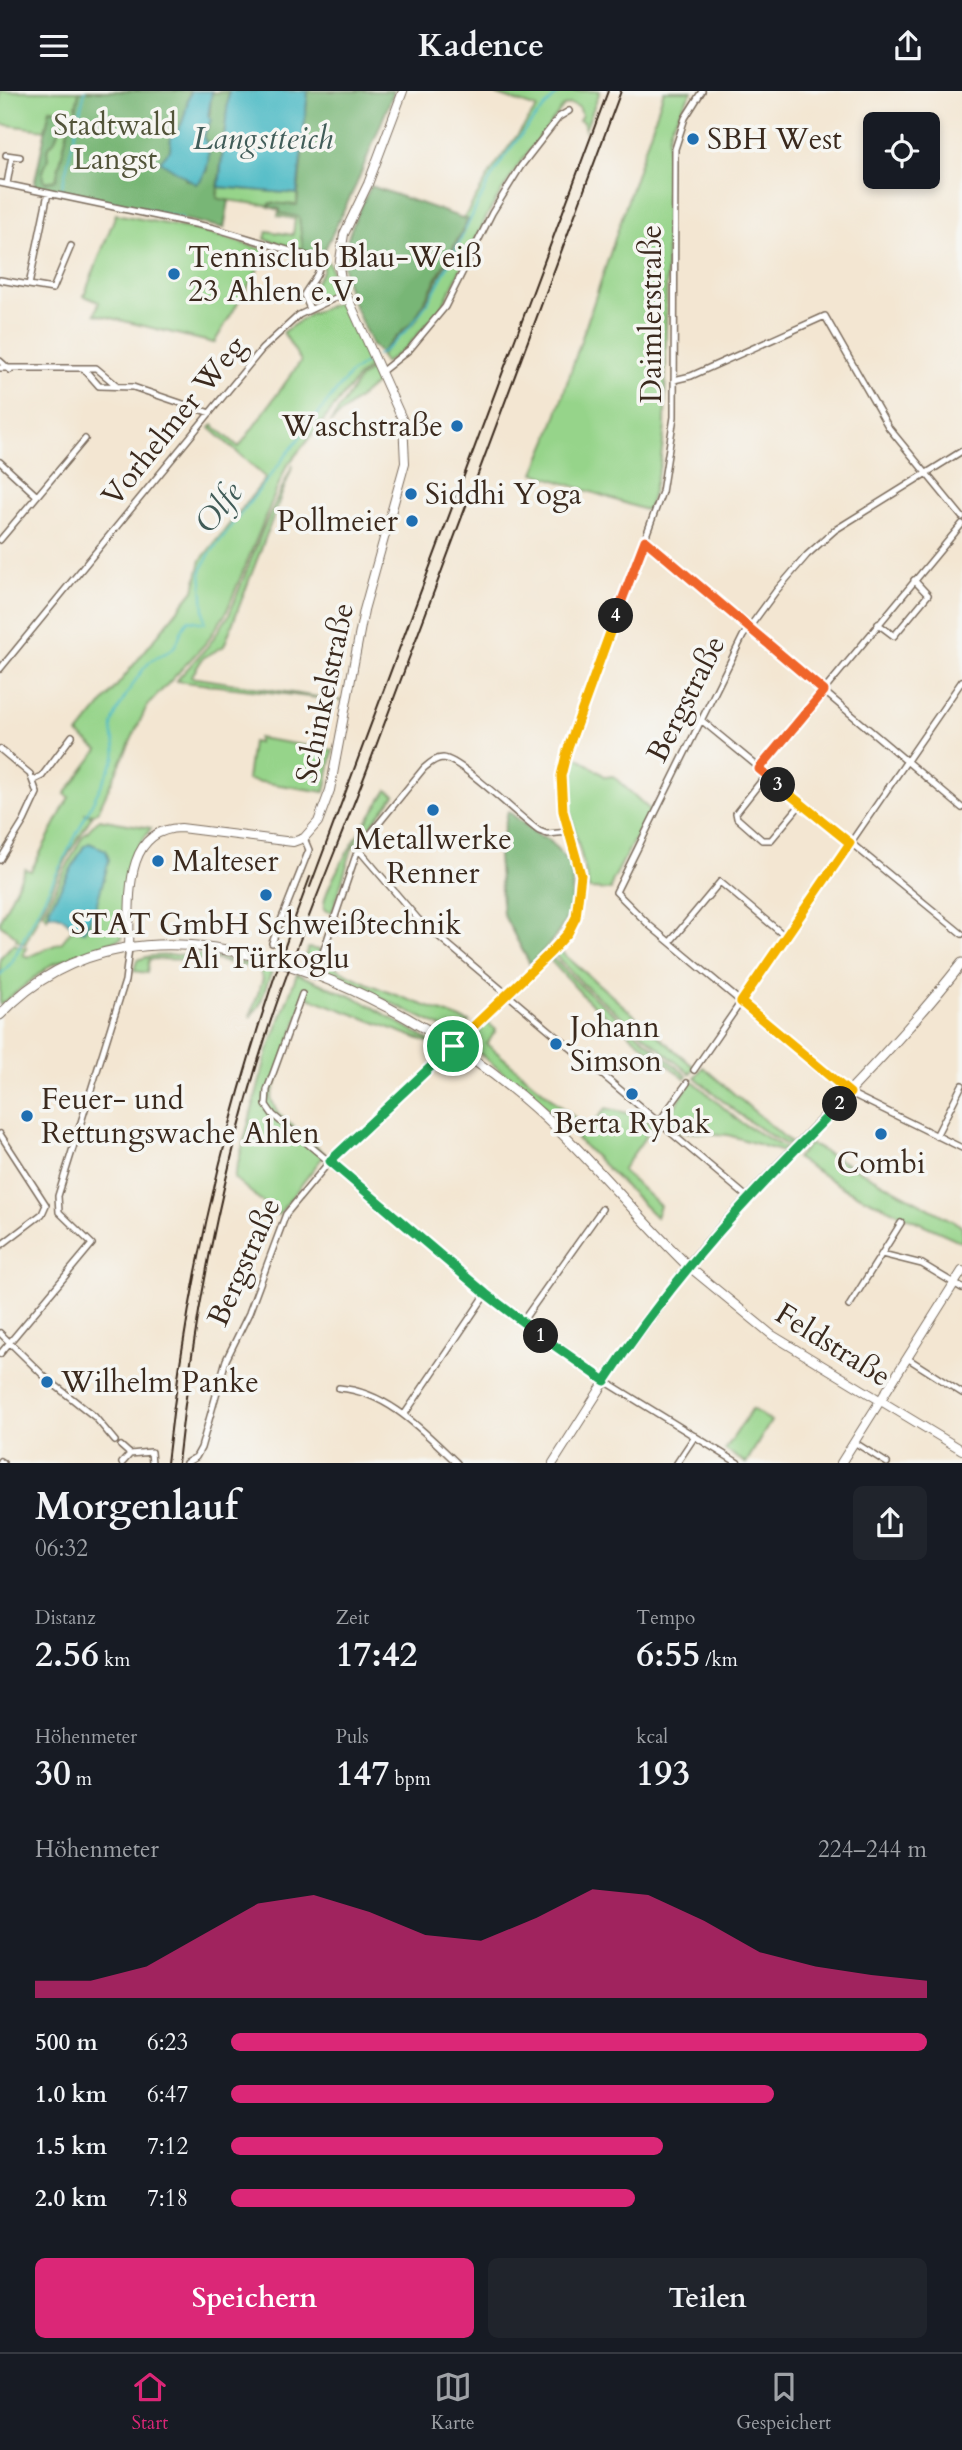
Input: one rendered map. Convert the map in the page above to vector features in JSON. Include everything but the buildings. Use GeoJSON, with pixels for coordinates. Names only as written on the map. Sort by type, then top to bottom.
{"type":"FeatureCollection","features":[{"type":"Feature","properties":{"kind":"main road"},"geometry":{"type":"LineString","coordinates":[[0,1015],[32,986],[55,971],[80,961],[129,948],[229,950],[303,968],[374,999],[453,1046],[539,1111],[688,1266],[747,1197],[850,1093],[962,963]]}},
{"type":"Feature","properties":{"kind":"street"},"geometry":{"type":"LineString","coordinates":[[345,293],[339,267],[341,245],[403,91]]}},
{"type":"Feature","properties":{"kind":"street","name":"Daimlerstraße"},"geometry":{"type":"LineString","coordinates":[[581,890],[579,861],[569,832],[561,790],[563,763],[663,492],[670,458],[674,380],[675,149],[685,118],[702,91]]}},
{"type":"Feature","properties":{"kind":"street"},"geometry":{"type":"LineString","coordinates":[[381,372],[410,349],[445,307],[492,213],[521,166],[559,117],[569,111]]}},
{"type":"Feature","properties":{"kind":"street"},"geometry":{"type":"LineString","coordinates":[[7,184],[13,156]]}},
{"type":"Feature","properties":{"kind":"street"},"geometry":{"type":"LineString","coordinates":[[0,183],[214,228],[314,258],[319,262],[320,270],[304,295],[310,309]]}},
{"type":"Feature","properties":{"kind":"street"},"geometry":{"type":"LineString","coordinates":[[29,285],[48,193]]}},
{"type":"Feature","properties":{"kind":"street"},"geometry":{"type":"LineString","coordinates":[[0,280],[53,289],[71,246]]}},
{"type":"Feature","properties":{"kind":"street","name":"Vorhelmer Weg"},"geometry":{"type":"LineString","coordinates":[[0,669],[273,337],[310,309],[345,293]]}},
{"type":"Feature","properties":{"kind":"street","name":"Schinkelstraße"},"geometry":{"type":"LineString","coordinates":[[304,838],[318,823],[330,790],[364,610],[405,463],[403,421],[345,293]]}},
{"type":"Feature","properties":{"kind":"street"},"geometry":{"type":"LineString","coordinates":[[674,380],[691,376],[825,316],[875,407],[962,517]]}},
{"type":"Feature","properties":{"kind":"street"},"geometry":{"type":"LineString","coordinates":[[0,361],[10,370]]}},
{"type":"Feature","properties":{"kind":"street"},"geometry":{"type":"LineString","coordinates":[[0,368],[96,368],[115,384]]}},
{"type":"Feature","properties":{"kind":"street"},"geometry":{"type":"LineString","coordinates":[[84,369],[99,386],[115,384],[172,397],[210,413]]}},
{"type":"Feature","properties":{"kind":"street"},"geometry":{"type":"LineString","coordinates":[[0,541],[85,439]]}},
{"type":"Feature","properties":{"kind":"street","name":"Bergstraße"},"geometry":{"type":"LineString","coordinates":[[670,942],[616,892],[749,627],[819,544],[853,517],[962,451]]}},
{"type":"Feature","properties":{"kind":"street"},"geometry":{"type":"LineString","coordinates":[[0,462],[37,496]]}},
{"type":"Feature","properties":{"kind":"street"},"geometry":{"type":"LineString","coordinates":[[759,769],[824,691],[826,684],[962,524]]}},
{"type":"Feature","properties":{"kind":"street"},"geometry":{"type":"LineString","coordinates":[[645,540],[962,808]]}},
{"type":"Feature","properties":{"kind":"street"},"geometry":{"type":"LineString","coordinates":[[878,624],[894,636],[928,594],[914,580]]}},
{"type":"Feature","properties":{"kind":"street"},"geometry":{"type":"LineString","coordinates":[[694,1070],[962,681]]}},
{"type":"Feature","properties":{"kind":"street"},"geometry":{"type":"LineString","coordinates":[[701,720],[962,934]]}},
{"type":"Feature","properties":{"kind":"street"},"geometry":{"type":"LineString","coordinates":[[34,780],[42,776],[72,736]]}},
{"type":"Feature","properties":{"kind":"street"},"geometry":{"type":"LineString","coordinates":[[0,749],[34,780],[35,798],[1,856]]}},
{"type":"Feature","properties":{"kind":"street"},"geometry":{"type":"LineString","coordinates":[[321,958],[358,849],[424,768],[442,758],[466,771],[539,831],[547,834],[569,832]]}},
{"type":"Feature","properties":{"kind":"street"},"geometry":{"type":"LineString","coordinates":[[766,775],[736,813],[737,818],[762,840],[771,840],[801,804]]}},
{"type":"Feature","properties":{"kind":"street"},"geometry":{"type":"LineString","coordinates":[[0,1354],[92,1244],[59,1212],[58,1196],[125,981],[132,877],[139,856],[153,834],[168,828],[181,828],[279,842],[304,838],[309,850],[272,943]]}},
{"type":"Feature","properties":{"kind":"street"},"geometry":{"type":"LineString","coordinates":[[358,849],[418,919],[747,1197]]}},
{"type":"Feature","properties":{"kind":"street"},"geometry":{"type":"LineString","coordinates":[[786,937],[720,882],[670,942],[850,1093],[962,1149]]}},
{"type":"Feature","properties":{"kind":"street","name":"Bergstraße"},"geometry":{"type":"LineString","coordinates":[[186,1463],[196,1457],[201,1448],[226,1360],[249,1313],[286,1214],[330,1161],[568,933],[576,917],[581,890]]}},
{"type":"Feature","properties":{"kind":"street"},"geometry":{"type":"LineString","coordinates":[[302,994],[267,1090],[266,1105],[273,1115],[522,1322],[605,1381],[738,1463]]}},
{"type":"Feature","properties":{"kind":"street"},"geometry":{"type":"LineString","coordinates":[[658,1123],[687,1083]]}},
{"type":"Feature","properties":{"kind":"street"},"geometry":{"type":"LineString","coordinates":[[936,1136],[960,1094],[962,1085]]}},
{"type":"Feature","properties":{"kind":"street"},"geometry":{"type":"LineString","coordinates":[[0,1134],[46,1205],[42,1213],[0,1246]]}},
{"type":"Feature","properties":{"kind":"street"},"geometry":{"type":"LineString","coordinates":[[522,1322],[602,1209]]}},
{"type":"Feature","properties":{"kind":"street"},"geometry":{"type":"LineString","coordinates":[[849,1306],[901,1223]]}},
{"type":"Feature","properties":{"kind":"street"},"geometry":{"type":"LineString","coordinates":[[882,1254],[922,1264],[958,1286]]}},
{"type":"Feature","properties":{"kind":"street"},"geometry":{"type":"LineString","coordinates":[[552,1463],[605,1381],[688,1266]]}},
{"type":"Feature","properties":{"kind":"street","name":"Feldstraße"},"geometry":{"type":"LineString","coordinates":[[688,1266],[758,1326],[962,1450]]}},
{"type":"Feature","properties":{"kind":"street"},"geometry":{"type":"LineString","coordinates":[[841,1463],[906,1358],[958,1286],[962,1271]]}},
{"type":"Feature","properties":{"kind":"street"},"geometry":{"type":"LineString","coordinates":[[404,1415],[486,1294]]}},
{"type":"Feature","properties":{"kind":"street"},"geometry":{"type":"LineString","coordinates":[[0,1333],[69,1398],[76,1400],[95,1417],[103,1430],[115,1441]]}},
{"type":"Feature","properties":{"kind":"street"},"geometry":{"type":"LineString","coordinates":[[906,1358],[962,1393]]}},
{"type":"Feature","properties":{"kind":"street"},"geometry":{"type":"LineString","coordinates":[[339,1388],[361,1392],[404,1415],[457,1463]]}},
{"type":"Feature","properties":{"kind":"street"},"geometry":{"type":"LineString","coordinates":[[677,1463],[695,1436]]}},
{"type":"Feature","properties":{"kind":"street"},"geometry":{"type":"LineString","coordinates":[[854,1442],[887,1463]]}},
{"type":"Feature","properties":{"kind":"street"},"geometry":{"type":"LineString","coordinates":[[121,1446],[130,1454]]}},
{"type":"Feature","properties":{"kind":"street"},"geometry":{"type":"LineString","coordinates":[[122,1463],[130,1454],[151,1452],[152,1463]]}},
{"type":"Feature","properties":{"kind":"green space"},"geometry":{"type":"Polygon","coordinates":[[[0,91],[79,91],[75,114],[51,109],[45,130],[0,124],[0,91]]]}},
{"type":"Feature","properties":{"kind":"green space","name":"Stadtwald Langst"},"geometry":{"type":"Polygon","coordinates":[[[79,91],[191,91],[183,121],[171,137],[170,151],[186,180],[207,172],[207,142],[203,137],[209,126],[211,93],[229,91],[217,198],[229,201],[224,228],[34,186],[50,109],[75,114],[79,91]],[[63,118],[55,140],[47,149],[48,159],[42,171],[45,182],[56,180],[69,125],[63,118]]]}},
{"type":"Feature","properties":{"kind":"green space"},"geometry":{"type":"Polygon","coordinates":[[[308,91],[394,91],[356,185],[322,255],[303,250],[299,217],[280,213],[280,209],[269,207],[270,203],[297,205],[308,91]]]}},
{"type":"Feature","properties":{"kind":"green space"},"geometry":{"type":"Polygon","coordinates":[[[486,91],[600,91],[585,130],[583,122],[579,120],[582,115],[579,107],[570,104],[564,106],[519,164],[489,212],[443,305],[408,346],[385,363],[380,355],[416,321],[470,220],[464,218],[492,170],[537,108],[486,91]]]}},
{"type":"Feature","properties":{"kind":"green space"},"geometry":{"type":"Polygon","coordinates":[[[664,91],[692,91],[671,127],[668,139],[665,427],[660,465],[648,511],[534,473],[548,440],[664,91]]]}},
{"type":"Feature","properties":{"kind":"green space"},"geometry":{"type":"Polygon","coordinates":[[[63,118],[69,125],[56,180],[45,182],[45,159],[51,140],[63,118]]]}},
{"type":"Feature","properties":{"kind":"green space"},"geometry":{"type":"Polygon","coordinates":[[[371,186],[468,220],[415,319],[380,353],[372,345],[351,298],[343,265],[350,233],[371,186]]]}},
{"type":"Feature","properties":{"kind":"green space"},"geometry":{"type":"Polygon","coordinates":[[[219,187],[297,194],[297,206],[270,203],[270,207],[217,199],[219,187]]]}},
{"type":"Feature","properties":{"kind":"green space"},"geometry":{"type":"Polygon","coordinates":[[[271,207],[281,209],[280,213],[299,217],[303,250],[265,239],[267,231],[293,235],[295,219],[278,216],[279,210],[271,207]]]}},
{"type":"Feature","properties":{"kind":"green space","name":"Tennisclub Blau-Weiß 23 Ahlen e.V."},"geometry":{"type":"Polygon","coordinates":[[[116,214],[201,231],[269,251],[214,343],[95,314],[99,302],[84,296],[116,214]]]}},
{"type":"Feature","properties":{"kind":"green space"},"geometry":{"type":"Polygon","coordinates":[[[324,258],[330,265],[336,289],[313,302],[308,293],[323,271],[324,258]]]}},
{"type":"Feature","properties":{"kind":"green space"},"geometry":{"type":"Polygon","coordinates":[[[339,302],[372,365],[359,376],[286,467],[226,613],[206,643],[147,706],[99,809],[94,814],[84,813],[92,816],[70,852],[25,944],[16,940],[17,937],[0,924],[0,920],[25,869],[31,871],[69,797],[65,794],[98,750],[78,734],[194,590],[201,560],[266,478],[210,428],[213,425],[239,447],[301,361],[283,332],[312,313],[339,302]]]}},
{"type":"Feature","properties":{"kind":"green space"},"geometry":{"type":"Polygon","coordinates":[[[374,367],[380,380],[330,423],[360,378],[374,367]]]}},
{"type":"Feature","properties":{"kind":"green space"},"geometry":{"type":"Polygon","coordinates":[[[293,465],[224,646],[203,658],[191,677],[343,701],[176,681],[208,646],[229,615],[263,529],[293,465]]]}},
{"type":"Feature","properties":{"kind":"green space"},"geometry":{"type":"Polygon","coordinates":[[[258,738],[333,750],[325,792],[247,780],[252,742],[258,743],[258,738]]]}},
{"type":"Feature","properties":{"kind":"green space"},"geometry":{"type":"Polygon","coordinates":[[[572,753],[606,777],[613,776],[650,810],[612,882],[611,890],[589,889],[569,805],[568,770],[572,753]]]}},
{"type":"Feature","properties":{"kind":"green space"},"geometry":{"type":"Polygon","coordinates":[[[387,790],[395,795],[352,849],[332,913],[324,910],[330,885],[338,868],[387,790]]]}},
{"type":"Feature","properties":{"kind":"green space"},"geometry":{"type":"Polygon","coordinates":[[[508,811],[540,837],[548,839],[571,864],[572,895],[566,920],[551,942],[530,964],[503,914],[498,857],[508,811]]]}},
{"type":"Feature","properties":{"kind":"green space"},"geometry":{"type":"Polygon","coordinates":[[[99,819],[151,828],[132,862],[122,938],[51,965],[0,1005],[0,958],[13,944],[27,948],[23,955],[28,957],[62,942],[74,927],[79,930],[88,927],[106,872],[90,843],[84,846],[50,907],[47,918],[43,913],[82,837],[99,819]]]}},
{"type":"Feature","properties":{"kind":"green space"},"geometry":{"type":"Polygon","coordinates":[[[308,948],[320,950],[318,956],[352,976],[469,1022],[456,1034],[303,961],[308,948]]]}},
{"type":"Feature","properties":{"kind":"green space"},"geometry":{"type":"Polygon","coordinates":[[[559,950],[694,1067],[690,1074],[584,985],[555,955],[559,950]]]}},
{"type":"Feature","properties":{"kind":"green space"},"geometry":{"type":"Polygon","coordinates":[[[197,954],[273,968],[259,1006],[250,1017],[263,979],[259,969],[216,960],[149,959],[147,973],[134,971],[137,960],[150,956],[197,954]]]}},
{"type":"Feature","properties":{"kind":"green space"},"geometry":{"type":"Polygon","coordinates":[[[552,957],[582,987],[687,1076],[685,1079],[587,1000],[550,960],[552,957]]]}},
{"type":"Feature","properties":{"kind":"green space"},"geometry":{"type":"Polygon","coordinates":[[[297,974],[360,1000],[430,1041],[435,1048],[434,1052],[430,1043],[305,996],[271,1099],[278,1113],[325,1154],[278,1215],[234,1178],[267,1054],[297,974]]]}},
{"type":"Feature","properties":{"kind":"green space"},"geometry":{"type":"Polygon","coordinates":[[[487,1022],[496,1030],[487,1044],[588,1129],[606,1108],[631,1114],[634,1110],[653,1126],[622,1170],[660,1206],[656,1217],[546,1108],[473,1048],[471,1043],[487,1022]]]}},
{"type":"Feature","properties":{"kind":"green space"},"geometry":{"type":"Polygon","coordinates":[[[703,1067],[791,1143],[789,1146],[740,1115],[695,1077],[703,1067]]]}},
{"type":"Feature","properties":{"kind":"green space"},"geometry":{"type":"Polygon","coordinates":[[[692,1080],[740,1122],[786,1149],[783,1152],[728,1135],[675,1131],[666,1120],[692,1080]]]}},
{"type":"Feature","properties":{"kind":"green space"},"geometry":{"type":"Polygon","coordinates":[[[810,1144],[962,1226],[962,1242],[847,1190],[796,1158],[810,1144]]]}},
{"type":"Feature","properties":{"kind":"green space"},"geometry":{"type":"Polygon","coordinates":[[[752,1409],[771,1421],[746,1463],[725,1450],[752,1409]]]}},
{"type":"Feature","properties":{"kind":"water","name":"Langstteich"},"geometry":{"type":"Polygon","coordinates":[[[191,91],[212,91],[208,116],[211,120],[203,137],[209,155],[207,169],[196,184],[160,161],[170,150],[171,137],[183,121],[191,91]]]}},
{"type":"Feature","properties":{"kind":"water","name":"Langstteich"},"geometry":{"type":"Polygon","coordinates":[[[229,91],[308,91],[297,194],[219,187],[229,91]]]}},
{"type":"Feature","properties":{"kind":"water"},"geometry":{"type":"Polygon","coordinates":[[[89,843],[106,850],[109,860],[95,910],[84,931],[74,928],[59,916],[49,915],[50,907],[84,846],[89,843]]]}},
{"type":"Feature","properties":{"kind":"waterway"},"geometry":{"type":"LineString","coordinates":[[66,192],[61,191],[85,91]]}},
{"type":"Feature","properties":{"kind":"waterway","name":"Olfe"},"geometry":{"type":"LineString","coordinates":[[377,355],[397,340],[430,298],[500,164],[524,131],[560,91]]}},
{"type":"Feature","properties":{"kind":"waterway"},"geometry":{"type":"LineString","coordinates":[[67,192],[182,218]]}},
{"type":"Feature","properties":{"kind":"waterway","name":"Olfe"},"geometry":{"type":"LineString","coordinates":[[0,975],[12,962],[115,758],[112,726],[128,693],[150,662],[173,648],[189,620],[205,623],[201,571],[209,555],[351,373],[372,358]]}},
{"type":"Feature","properties":{"kind":"railway"},"geometry":{"type":"LineString","coordinates":[[310,887],[608,91]]}},
{"type":"Feature","properties":{"kind":"railway"},"geometry":{"type":"LineString","coordinates":[[178,1463],[212,1240],[238,1131],[270,1023],[621,91]]}},
{"type":"Feature","properties":{"kind":"railway"},"geometry":{"type":"LineString","coordinates":[[167,1463],[189,1311],[219,1165],[260,1022],[310,877]]}},
{"type":"Feature","properties":{"kind":"place","name":"SBH West"},"geometry":{"type":"Point","coordinates":[693,139]}},
{"type":"Feature","properties":{"kind":"place","name":"Tennisclub Blau-Weiß 23 Ahlen e.V."},"geometry":{"type":"Point","coordinates":[174,274]}},
{"type":"Feature","properties":{"kind":"place","name":"Waschstraße"},"geometry":{"type":"Point","coordinates":[457,426]}},
{"type":"Feature","properties":{"kind":"place","name":"Siddhi Yoga"},"geometry":{"type":"Point","coordinates":[411,494]}},
{"type":"Feature","properties":{"kind":"place","name":"Pollmeier"},"geometry":{"type":"Point","coordinates":[412,521]}},
{"type":"Feature","properties":{"kind":"place","name":"Metallwerke Renner"},"geometry":{"type":"Point","coordinates":[433,810]}},
{"type":"Feature","properties":{"kind":"place","name":"Malteser"},"geometry":{"type":"Point","coordinates":[158,861]}},
{"type":"Feature","properties":{"kind":"place","name":"STAT GmbH Schweißtechnik Ali Türkoglu"},"geometry":{"type":"Point","coordinates":[266,895]}},
{"type":"Feature","properties":{"kind":"place","name":"Johann Simson"},"geometry":{"type":"Point","coordinates":[556,1044]}},
{"type":"Feature","properties":{"kind":"place","name":"Berta Rybak"},"geometry":{"type":"Point","coordinates":[632,1094]}},
{"type":"Feature","properties":{"kind":"place","name":"Feuer- und Rettungswache Ahlen"},"geometry":{"type":"Point","coordinates":[27,1116]}},
{"type":"Feature","properties":{"kind":"place","name":"Combi"},"geometry":{"type":"Point","coordinates":[881,1134]}},
{"type":"Feature","properties":{"kind":"place","name":"Wilhelm Panke"},"geometry":{"type":"Point","coordinates":[47,1382]}},
{"type":"Feature","properties":{"kind":"route"},"geometry":{"type":"LineString","coordinates":[[645,540],[824,691],[759,769],[850,843],[741,1002],[850,1093],[725,1221],[631,1342],[605,1381],[486,1294],[330,1161],[453,1046],[551,952],[568,933],[576,917],[581,875],[563,811],[563,763],[645,540]]}}]}
